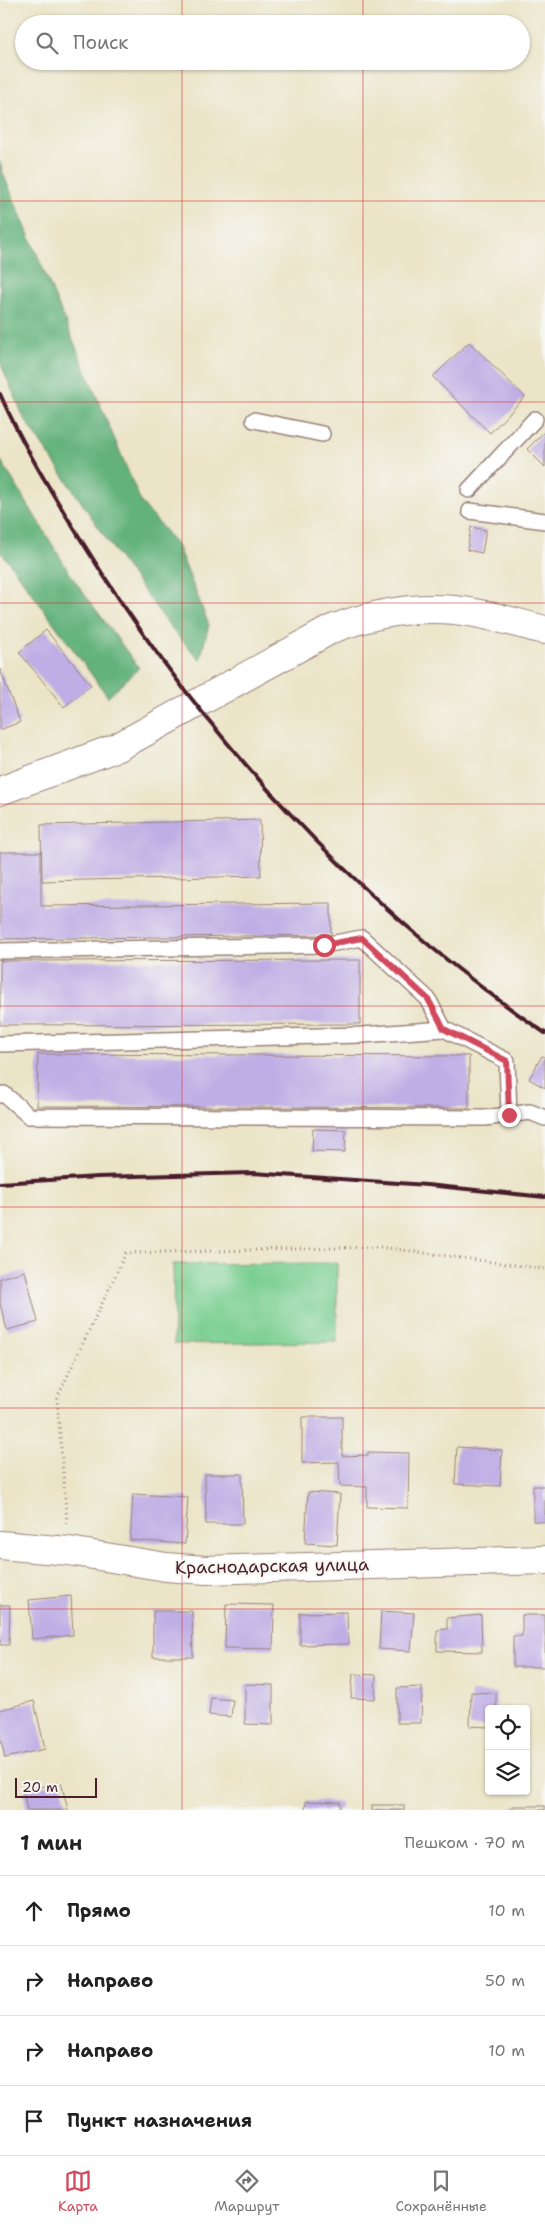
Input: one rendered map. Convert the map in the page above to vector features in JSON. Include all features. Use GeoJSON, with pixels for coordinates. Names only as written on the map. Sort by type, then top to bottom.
{"type":"FeatureCollection","features":[{"type":"Feature","properties":{"kind":"main road"},"geometry":{"type":"LineString","coordinates":[[0,791],[118,747],[332,629],[353,620],[392,611],[455,610],[545,630]]}},
{"type":"Feature","properties":{"kind":"main road","name":"Краснодарская улица"},"geometry":{"type":"LineString","coordinates":[[0,1545],[69,1551],[166,1568],[206,1570],[545,1560]]}},
{"type":"Feature","properties":{"kind":"lane"},"geometry":{"type":"LineString","coordinates":[[468,490],[535,418]]}},
{"type":"Feature","properties":{"kind":"lane"},"geometry":{"type":"LineString","coordinates":[[254,420],[322,434]]}},
{"type":"Feature","properties":{"kind":"lane"},"geometry":{"type":"LineString","coordinates":[[470,511],[545,521]]}},
{"type":"Feature","properties":{"kind":"lane"},"geometry":{"type":"LineString","coordinates":[[0,951],[324,945],[362,938],[428,999],[444,1029]]}},
{"type":"Feature","properties":{"kind":"lane"},"geometry":{"type":"LineString","coordinates":[[0,1044],[362,1035],[444,1029],[507,1061],[509,1115]]}},
{"type":"Feature","properties":{"kind":"lane"},"geometry":{"type":"LineString","coordinates":[[0,1095],[4,1094],[29,1116],[485,1118],[530,1112],[545,1118]]}},
{"type":"Feature","properties":{"kind":"path"},"geometry":{"type":"LineString","coordinates":[[69,1551],[56,1398],[126,1253],[380,1247],[545,1269]]}},
{"type":"Feature","properties":{"kind":"green space"},"geometry":{"type":"Polygon","coordinates":[[[0,162],[2,171],[141,502],[177,545],[209,625],[200,660],[175,633],[120,559],[24,418],[0,362],[0,162]]]}},
{"type":"Feature","properties":{"kind":"green space"},"geometry":{"type":"Polygon","coordinates":[[[0,459],[74,580],[139,668],[108,697],[3,554],[0,553],[0,459]]]}},
{"type":"Feature","properties":{"kind":"green space"},"geometry":{"type":"Polygon","coordinates":[[[337,1263],[337,1342],[174,1344],[173,1264],[337,1263]]]}},
{"type":"Feature","properties":{"kind":"building"},"geometry":{"type":"Polygon","coordinates":[[[469,342],[525,397],[490,433],[433,377],[469,342]]]}},
{"type":"Feature","properties":{"kind":"building"},"geometry":{"type":"Polygon","coordinates":[[[545,431],[545,467],[527,449],[545,431]]]}},
{"type":"Feature","properties":{"kind":"building"},"geometry":{"type":"Polygon","coordinates":[[[471,527],[486,530],[482,553],[467,550],[471,527]]]}},
{"type":"Feature","properties":{"kind":"building"},"geometry":{"type":"Polygon","coordinates":[[[46,630],[91,685],[64,707],[19,652],[46,630]]]}},
{"type":"Feature","properties":{"kind":"building"},"geometry":{"type":"Polygon","coordinates":[[[0,669],[20,722],[0,730],[0,669]]]}},
{"type":"Feature","properties":{"kind":"building"},"geometry":{"type":"Polygon","coordinates":[[[260,820],[261,876],[42,881],[41,825],[260,820]]]}},
{"type":"Feature","properties":{"kind":"building"},"geometry":{"type":"Polygon","coordinates":[[[0,852],[41,852],[41,906],[331,903],[331,935],[0,939],[0,852]]]}},
{"type":"Feature","properties":{"kind":"building"},"geometry":{"type":"Polygon","coordinates":[[[360,960],[360,1024],[0,1025],[0,961],[360,960]]]}},
{"type":"Feature","properties":{"kind":"building"},"geometry":{"type":"Polygon","coordinates":[[[38,1054],[469,1056],[469,1108],[37,1106],[38,1054]]]}},
{"type":"Feature","properties":{"kind":"building"},"geometry":{"type":"Polygon","coordinates":[[[542,1056],[545,1057],[545,1088],[529,1079],[542,1056]]]}},
{"type":"Feature","properties":{"kind":"building"},"geometry":{"type":"Polygon","coordinates":[[[313,1129],[346,1130],[345,1152],[312,1151],[313,1129]]]}},
{"type":"Feature","properties":{"kind":"building"},"geometry":{"type":"Polygon","coordinates":[[[25,1271],[38,1322],[7,1330],[0,1304],[0,1278],[25,1271]]]}},
{"type":"Feature","properties":{"kind":"building"},"geometry":{"type":"Polygon","coordinates":[[[302,1417],[342,1417],[342,1456],[368,1455],[368,1452],[409,1453],[408,1508],[367,1507],[367,1487],[340,1486],[339,1462],[302,1463],[302,1417]]]}},
{"type":"Feature","properties":{"kind":"building"},"geometry":{"type":"Polygon","coordinates":[[[457,1447],[502,1450],[500,1486],[455,1484],[457,1447]]]}},
{"type":"Feature","properties":{"kind":"building"},"geometry":{"type":"Polygon","coordinates":[[[205,1474],[242,1474],[243,1524],[206,1524],[205,1474]]]}},
{"type":"Feature","properties":{"kind":"building"},"geometry":{"type":"Polygon","coordinates":[[[533,1486],[545,1486],[545,1522],[533,1521],[533,1486]]]}},
{"type":"Feature","properties":{"kind":"building"},"geometry":{"type":"Polygon","coordinates":[[[308,1492],[340,1494],[337,1545],[305,1543],[308,1492]]]}},
{"type":"Feature","properties":{"kind":"building"},"geometry":{"type":"Polygon","coordinates":[[[133,1494],[188,1497],[185,1544],[130,1540],[133,1494]]]}},
{"type":"Feature","properties":{"kind":"building"},"geometry":{"type":"Polygon","coordinates":[[[71,1596],[73,1635],[32,1639],[29,1600],[71,1596]]]}},
{"type":"Feature","properties":{"kind":"building"},"geometry":{"type":"Polygon","coordinates":[[[226,1604],[274,1605],[273,1649],[225,1648],[226,1604]]]}},
{"type":"Feature","properties":{"kind":"building"},"geometry":{"type":"Polygon","coordinates":[[[0,1605],[10,1605],[9,1645],[0,1645],[0,1605]]]}},
{"type":"Feature","properties":{"kind":"building"},"geometry":{"type":"Polygon","coordinates":[[[153,1611],[192,1611],[193,1657],[153,1657],[153,1611]]]}},
{"type":"Feature","properties":{"kind":"building"},"geometry":{"type":"Polygon","coordinates":[[[381,1611],[414,1613],[411,1651],[379,1649],[381,1611]]]}},
{"type":"Feature","properties":{"kind":"building"},"geometry":{"type":"Polygon","coordinates":[[[347,1612],[348,1644],[300,1645],[300,1613],[347,1612]]]}},
{"type":"Feature","properties":{"kind":"building"},"geometry":{"type":"Polygon","coordinates":[[[481,1615],[482,1652],[437,1651],[437,1630],[447,1629],[447,1618],[481,1615]]]}},
{"type":"Feature","properties":{"kind":"building"},"geometry":{"type":"Polygon","coordinates":[[[522,1615],[545,1615],[545,1667],[513,1667],[513,1636],[522,1636],[522,1615]]]}},
{"type":"Feature","properties":{"kind":"building"},"geometry":{"type":"Polygon","coordinates":[[[353,1674],[376,1675],[375,1699],[351,1698],[353,1674]]]}},
{"type":"Feature","properties":{"kind":"building"},"geometry":{"type":"Polygon","coordinates":[[[245,1684],[273,1685],[273,1725],[245,1724],[245,1684]]]}},
{"type":"Feature","properties":{"kind":"building"},"geometry":{"type":"Polygon","coordinates":[[[422,1687],[421,1723],[397,1723],[397,1688],[422,1687]]]}},
{"type":"Feature","properties":{"kind":"building"},"geometry":{"type":"Polygon","coordinates":[[[471,1692],[496,1693],[496,1705],[485,1705],[485,1727],[470,1726],[471,1692]]]}},
{"type":"Feature","properties":{"kind":"building"},"geometry":{"type":"Polygon","coordinates":[[[211,1698],[233,1700],[231,1717],[209,1715],[211,1698]]]}},
{"type":"Feature","properties":{"kind":"building"},"geometry":{"type":"Polygon","coordinates":[[[34,1701],[45,1749],[5,1758],[0,1736],[0,1710],[34,1701]]]}},
{"type":"Feature","properties":{"kind":"building"},"geometry":{"type":"Polygon","coordinates":[[[61,1782],[68,1810],[27,1810],[23,1791],[61,1782]]]}},
{"type":"Feature","properties":{"kind":"building"},"geometry":{"type":"Polygon","coordinates":[[[306,1801],[340,1802],[340,1810],[305,1810],[306,1801]]]}},
{"type":"Feature","properties":{"kind":"building"},"geometry":{"type":"Polygon","coordinates":[[[372,1805],[404,1805],[404,1810],[372,1810],[372,1805]]]}},
{"type":"Feature","properties":{"kind":"building"},"geometry":{"type":"Polygon","coordinates":[[[512,1806],[545,1806],[545,1810],[512,1810],[512,1806]]]}},
{"type":"Feature","properties":{"kind":"railway"},"geometry":{"type":"LineString","coordinates":[[0,394],[28,451],[83,543],[129,614],[179,682],[232,748],[288,812],[348,873],[411,930],[477,983],[545,1033]]}},
{"type":"Feature","properties":{"kind":"railway"},"geometry":{"type":"LineString","coordinates":[[0,1183],[98,1177],[253,1173],[427,1185],[545,1197]]}},
{"type":"Feature","properties":{"kind":"route"},"geometry":{"type":"LineString","coordinates":[[324,945],[362,938],[428,999],[444,1029],[507,1061],[509,1115]]}}]}
